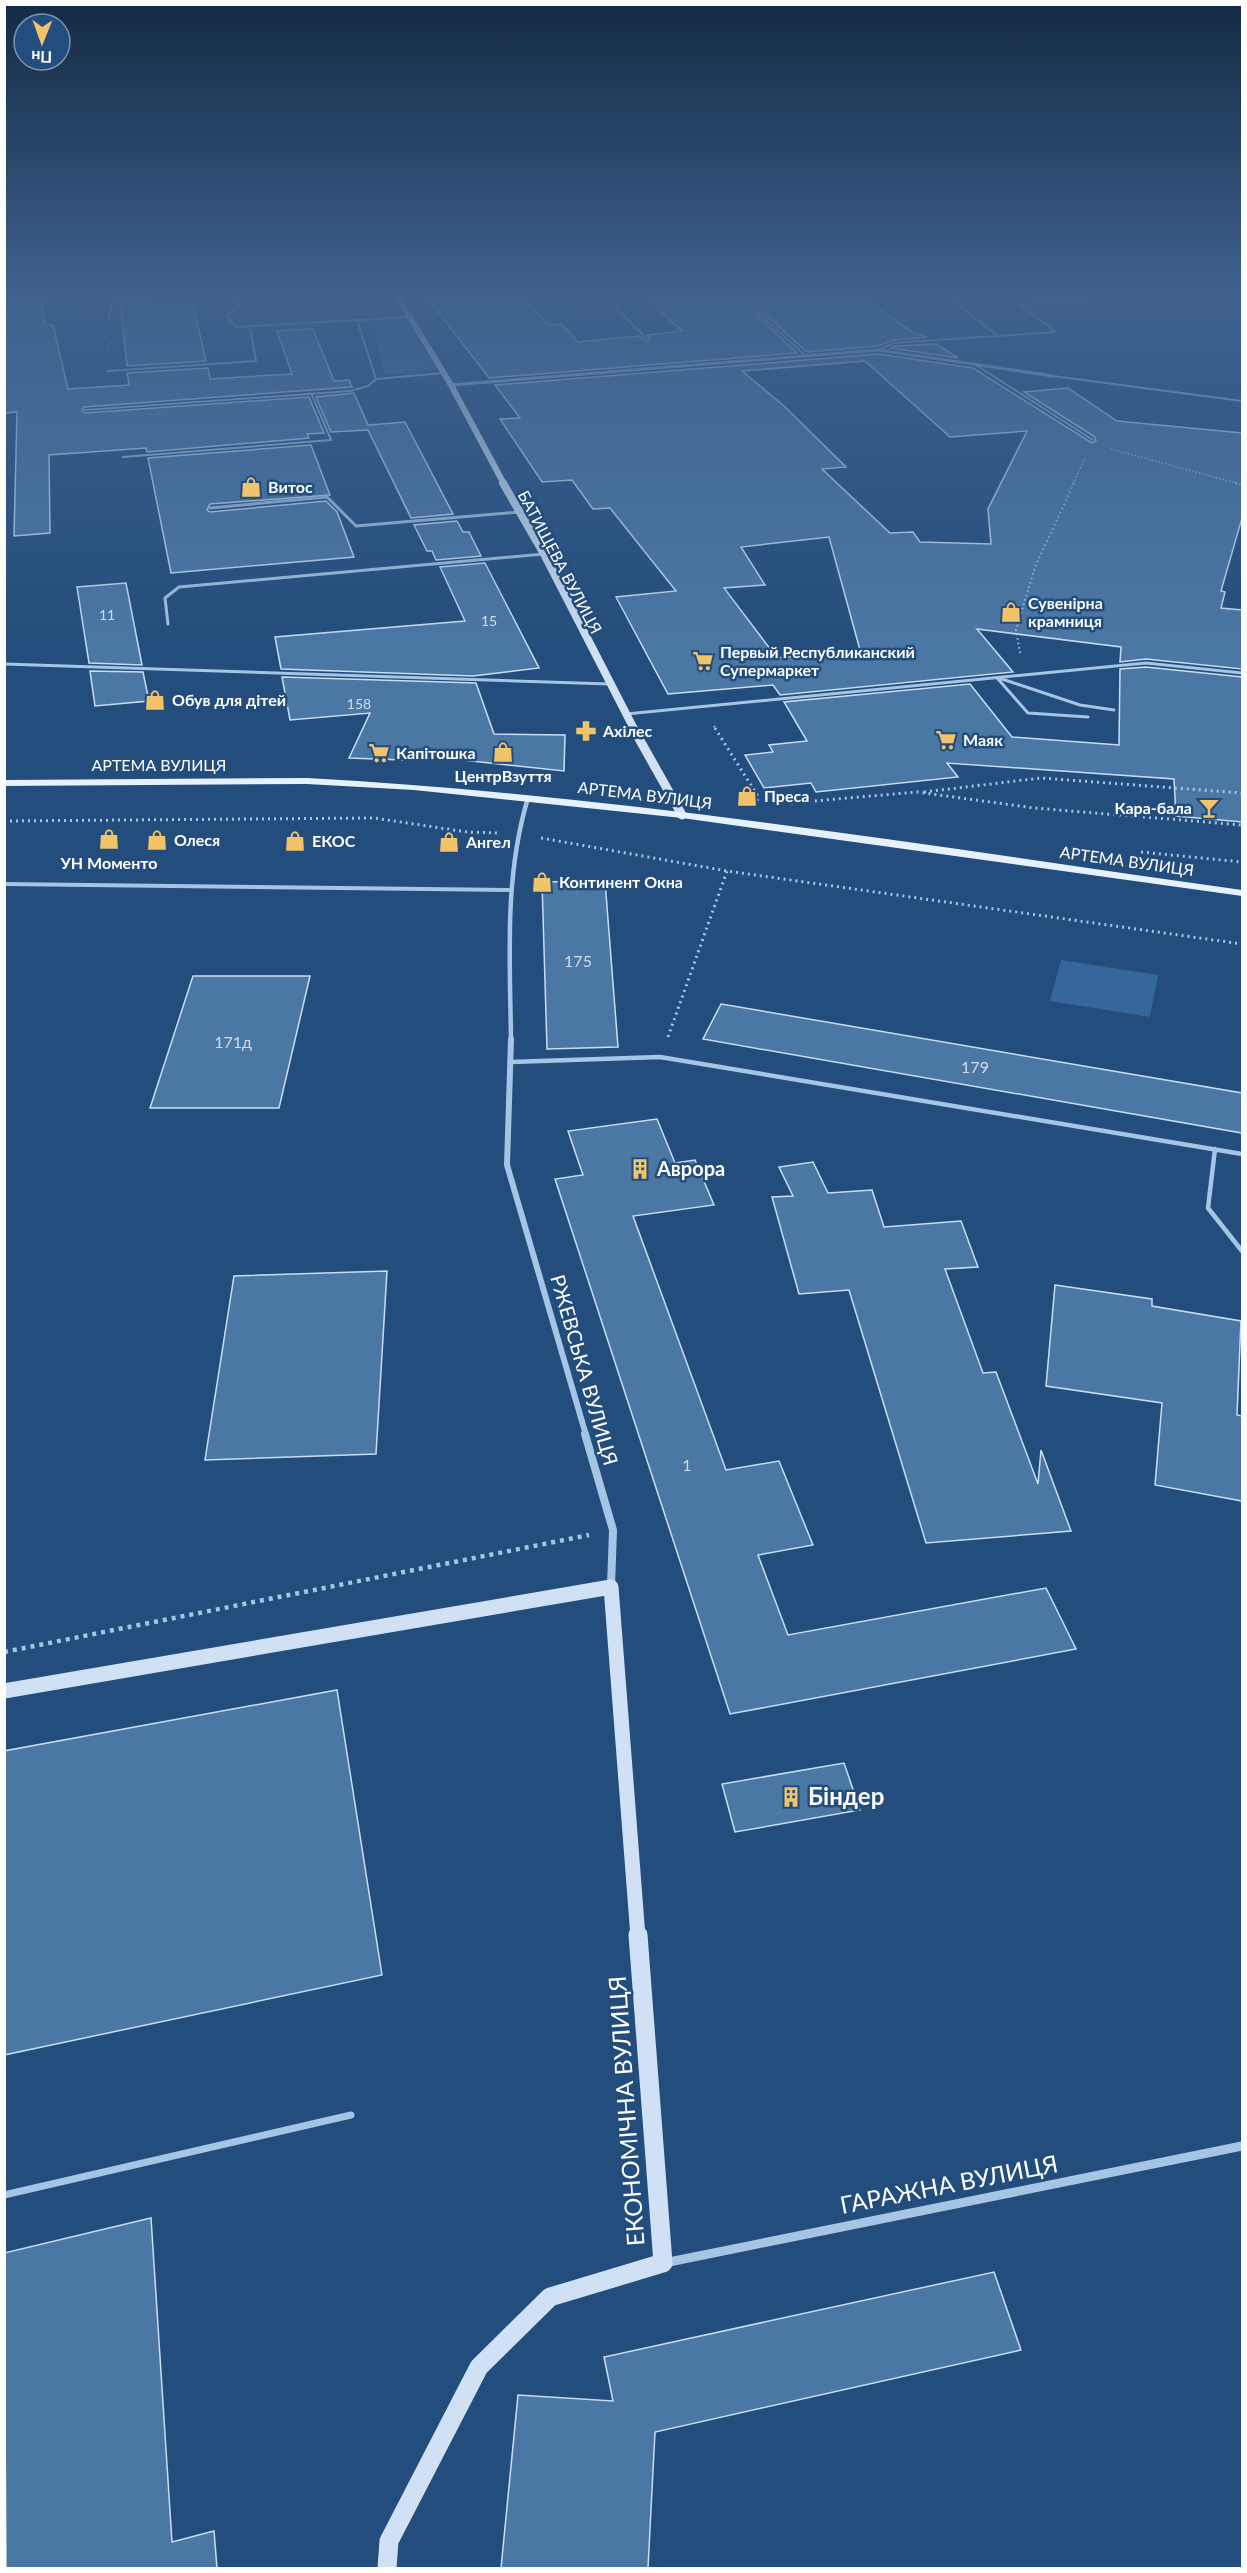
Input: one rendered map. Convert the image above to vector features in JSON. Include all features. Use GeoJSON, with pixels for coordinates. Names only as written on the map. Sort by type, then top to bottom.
{"type":"FeatureCollection","features":[{"type":"Feature","properties":{"kind":"main road","name":"АРТЕМА ВУЛИЦЯ"},"geometry":{"type":"LineString","coordinates":[[4,783],[307,781],[414,787],[682,815],[1242,893]]}},
{"type":"Feature","properties":{"kind":"street","name":"БАТИЩЕВА ВУЛИЦЯ"},"geometry":{"type":"LineString","coordinates":[[465,411],[544,554],[609,684],[682,815]]}},
{"type":"Feature","properties":{"kind":"street","name":"РЖЕВСЬКА ВУЛИЦЯ"},"geometry":{"type":"LineString","coordinates":[[528,798],[517,834],[510,890],[511,1062],[507,1165],[613,1530],[611,1587]]}},
{"type":"Feature","properties":{"kind":"street"},"geometry":{"type":"LineString","coordinates":[[4,1691],[611,1587]]}},
{"type":"Feature","properties":{"kind":"street","name":"ЕКОНОМІЧНА ВУЛИЦЯ"},"geometry":{"type":"LineString","coordinates":[[387,2568],[389,2541],[479,2367],[550,2297],[663,2263],[611,1587]]}},
{"type":"Feature","properties":{"kind":"street","name":"ГАРАЖНА ВУЛИЦЯ"},"geometry":{"type":"LineString","coordinates":[[663,2263],[1242,2146]]}},
{"type":"Feature","properties":{"kind":"lane"},"geometry":{"type":"LineString","coordinates":[[123,457],[331,440],[319,411]]}},
{"type":"Feature","properties":{"kind":"lane"},"geometry":{"type":"LineString","coordinates":[[1048,411],[1093,440]]}},
{"type":"Feature","properties":{"kind":"lane"},"geometry":{"type":"LineString","coordinates":[[210,508],[327,497],[356,526],[519,512]]}},
{"type":"Feature","properties":{"kind":"lane"},"geometry":{"type":"LineString","coordinates":[[168,624],[165,598],[179,587],[544,554]]}},
{"type":"Feature","properties":{"kind":"lane"},"geometry":{"type":"LineString","coordinates":[[626,714],[1146,663],[1242,673]]}},
{"type":"Feature","properties":{"kind":"lane"},"geometry":{"type":"LineString","coordinates":[[4,664],[609,684]]}},
{"type":"Feature","properties":{"kind":"lane"},"geometry":{"type":"LineString","coordinates":[[996,677],[1080,705],[1114,710]]}},
{"type":"Feature","properties":{"kind":"lane"},"geometry":{"type":"LineString","coordinates":[[996,677],[1028,713],[1088,717]]}},
{"type":"Feature","properties":{"kind":"lane"},"geometry":{"type":"LineString","coordinates":[[4,884],[510,890]]}},
{"type":"Feature","properties":{"kind":"lane"},"geometry":{"type":"LineString","coordinates":[[511,1062],[660,1057],[1242,1154]]}},
{"type":"Feature","properties":{"kind":"lane"},"geometry":{"type":"LineString","coordinates":[[1215,1149],[1208,1208],[1242,1251]]}},
{"type":"Feature","properties":{"kind":"lane"},"geometry":{"type":"LineString","coordinates":[[4,2195],[351,2115]]}},
{"type":"Feature","properties":{"kind":"path"},"geometry":{"type":"LineString","coordinates":[[1023,674],[1016,630],[1035,567],[1093,440],[1114,450],[1242,485]]}},
{"type":"Feature","properties":{"kind":"path"},"geometry":{"type":"LineString","coordinates":[[701,705],[759,798],[749,806]]}},
{"type":"Feature","properties":{"kind":"path"},"geometry":{"type":"LineString","coordinates":[[917,792],[1041,778],[1242,794]]}},
{"type":"Feature","properties":{"kind":"path"},"geometry":{"type":"LineString","coordinates":[[4,821],[374,818],[467,832],[517,834],[727,871],[1242,944]]}},
{"type":"Feature","properties":{"kind":"path"},"geometry":{"type":"LineString","coordinates":[[1130,851],[1242,862]]}},
{"type":"Feature","properties":{"kind":"path"},"geometry":{"type":"LineString","coordinates":[[660,1057],[727,871]]}},
{"type":"Feature","properties":{"kind":"path"},"geometry":{"type":"LineString","coordinates":[[4,1652],[613,1530]]}},
{"type":"Feature","properties":{"kind":"shaded area"},"geometry":{"type":"Polygon","coordinates":[[[1061,960],[1158,975],[1150,1017],[1050,1001],[1061,960]]]}},
{"type":"Feature","properties":{"kind":"building"},"geometry":{"type":"Polygon","coordinates":[[[4,411],[82,411],[85,413],[315,411],[324,433],[307,434],[309,438],[147,452],[146,448],[49,455],[50,533],[14,536],[17,412],[4,413],[4,411]]]}},
{"type":"Feature","properties":{"kind":"building"},"geometry":{"type":"Polygon","coordinates":[[[322,411],[362,411],[368,425],[405,422],[453,514],[411,518],[368,430],[331,432],[322,411]]]}},
{"type":"Feature","properties":{"kind":"building"},"geometry":{"type":"Polygon","coordinates":[[[515,411],[789,411],[846,467],[822,469],[890,533],[913,532],[920,542],[991,544],[988,509],[1027,431],[950,437],[921,411],[1041,411],[1092,443],[1096,441],[1095,437],[1054,411],[1102,411],[1117,421],[1242,433],[1242,518],[1221,591],[1225,592],[1221,608],[1242,610],[1242,669],[1146,659],[1120,662],[1121,647],[977,629],[1013,672],[780,695],[773,685],[668,694],[616,597],[676,591],[610,508],[593,509],[572,480],[542,482],[500,419],[520,418],[515,411]],[[829,537],[741,547],[765,585],[724,588],[777,658],[860,650],[829,537]]]}},
{"type":"Feature","properties":{"kind":"building"},"geometry":{"type":"Polygon","coordinates":[[[311,445],[330,495],[210,504],[207,510],[210,512],[326,501],[337,512],[354,557],[171,573],[148,458],[311,445]]]}},
{"type":"Feature","properties":{"kind":"building"},"geometry":{"type":"Polygon","coordinates":[[[457,521],[463,532],[469,532],[481,556],[436,560],[432,551],[427,551],[414,525],[457,521]]]}},
{"type":"Feature","properties":{"kind":"building"},"geometry":{"type":"Polygon","coordinates":[[[485,563],[539,668],[473,676],[281,669],[275,637],[465,621],[440,567],[485,563]]]}},
{"type":"Feature","properties":{"kind":"building"},"geometry":{"type":"Polygon","coordinates":[[[126,583],[142,665],[89,663],[77,587],[126,583]]]}},
{"type":"Feature","properties":{"kind":"building","name":"Маяк"},"geometry":{"type":"Polygon","coordinates":[[[1146,667],[1242,677],[1242,822],[1176,816],[1174,779],[947,763],[958,777],[816,792],[811,783],[764,788],[745,755],[773,752],[769,745],[807,741],[784,702],[970,684],[1012,737],[1119,745],[1120,669],[1146,667]]]}},
{"type":"Feature","properties":{"kind":"building"},"geometry":{"type":"Polygon","coordinates":[[[90,671],[143,672],[149,701],[95,706],[90,671]]]}},
{"type":"Feature","properties":{"kind":"building"},"geometry":{"type":"Polygon","coordinates":[[[282,677],[476,683],[494,734],[565,735],[564,771],[406,754],[403,760],[349,758],[370,713],[290,720],[282,677]]]}},
{"type":"Feature","properties":{"kind":"building"},"geometry":{"type":"Polygon","coordinates":[[[605,881],[618,1047],[547,1049],[542,882],[605,881]]]}},
{"type":"Feature","properties":{"kind":"building"},"geometry":{"type":"Polygon","coordinates":[[[193,976],[310,976],[279,1108],[150,1108],[193,976]]]}},
{"type":"Feature","properties":{"kind":"building"},"geometry":{"type":"Polygon","coordinates":[[[721,1004],[1242,1093],[1242,1133],[703,1039],[721,1004]]]}},
{"type":"Feature","properties":{"kind":"building"},"geometry":{"type":"Polygon","coordinates":[[[657,1119],[675,1163],[695,1160],[714,1205],[633,1216],[726,1470],[779,1461],[813,1545],[758,1555],[788,1635],[1046,1588],[1076,1649],[730,1714],[555,1179],[583,1175],[568,1131],[657,1119]]]}},
{"type":"Feature","properties":{"kind":"building"},"geometry":{"type":"Polygon","coordinates":[[[813,1162],[828,1193],[872,1190],[884,1227],[961,1221],[978,1267],[945,1269],[983,1373],[996,1372],[1038,1484],[1041,1450],[1071,1531],[926,1543],[849,1290],[799,1294],[772,1197],[793,1196],[779,1167],[813,1162]]]}},
{"type":"Feature","properties":{"kind":"building"},"geometry":{"type":"Polygon","coordinates":[[[387,1271],[376,1454],[205,1460],[234,1276],[387,1271]]]}},
{"type":"Feature","properties":{"kind":"building"},"geometry":{"type":"Polygon","coordinates":[[[1055,1285],[1152,1299],[1152,1306],[1241,1321],[1237,1415],[1242,1416],[1242,1501],[1155,1485],[1162,1403],[1046,1386],[1055,1285]]]}},
{"type":"Feature","properties":{"kind":"building"},"geometry":{"type":"Polygon","coordinates":[[[337,1690],[382,1975],[4,2055],[4,1751],[337,1690]]]}},
{"type":"Feature","properties":{"kind":"building","name":"Біндер"},"geometry":{"type":"Polygon","coordinates":[[[844,1763],[860,1810],[735,1832],[722,1784],[844,1763]]]}},
{"type":"Feature","properties":{"kind":"building"},"geometry":{"type":"Polygon","coordinates":[[[151,2218],[172,2542],[214,2531],[217,2568],[6,2568],[4,2253],[151,2218]]]}},
{"type":"Feature","properties":{"kind":"building"},"geometry":{"type":"Polygon","coordinates":[[[994,2272],[1021,2350],[655,2432],[648,2568],[501,2568],[518,2395],[613,2401],[604,2357],[994,2272]]]}},
{"type":"Feature","properties":{"kind":"place","name":"Витос"},"geometry":{"type":"Point","coordinates":[251,487]}},
{"type":"Feature","properties":{"kind":"place","name":"Сувенірна крамниця"},"geometry":{"type":"Point","coordinates":[1011,612]}},
{"type":"Feature","properties":{"kind":"place","name":"Первый Республиканский Супермаркет"},"geometry":{"type":"Point","coordinates":[703,661]}},
{"type":"Feature","properties":{"kind":"place","name":"Обув для дітей"},"geometry":{"type":"Point","coordinates":[155,700]}},
{"type":"Feature","properties":{"kind":"place","name":"Ахілес"},"geometry":{"type":"Point","coordinates":[586,731]}},
{"type":"Feature","properties":{"kind":"place","name":"Маяк"},"geometry":{"type":"Point","coordinates":[946,740]}},
{"type":"Feature","properties":{"kind":"place","name":"ЦентрВзуття"},"geometry":{"type":"Point","coordinates":[503,752]}},
{"type":"Feature","properties":{"kind":"place","name":"Капітошка"},"geometry":{"type":"Point","coordinates":[379,753]}},
{"type":"Feature","properties":{"kind":"place","name":"Преса"},"geometry":{"type":"Point","coordinates":[747,796]}},
{"type":"Feature","properties":{"kind":"place","name":"Кара-бала"},"geometry":{"type":"Point","coordinates":[1209,808]}},
{"type":"Feature","properties":{"kind":"place","name":"УН Моменто"},"geometry":{"type":"Point","coordinates":[109,839]}},
{"type":"Feature","properties":{"kind":"place","name":"Олеся"},"geometry":{"type":"Point","coordinates":[157,840]}},
{"type":"Feature","properties":{"kind":"place","name":"ЕКОС"},"geometry":{"type":"Point","coordinates":[295,841]}},
{"type":"Feature","properties":{"kind":"place","name":"Ангел"},"geometry":{"type":"Point","coordinates":[449,842]}},
{"type":"Feature","properties":{"kind":"place","name":"Континент Окна"},"geometry":{"type":"Point","coordinates":[542,882]}},
{"type":"Feature","properties":{"kind":"place","name":"Аврора"},"geometry":{"type":"Point","coordinates":[640,1169]}},
{"type":"Feature","properties":{"kind":"place","name":"Біндер"},"geometry":{"type":"Point","coordinates":[791,1797]}}]}
